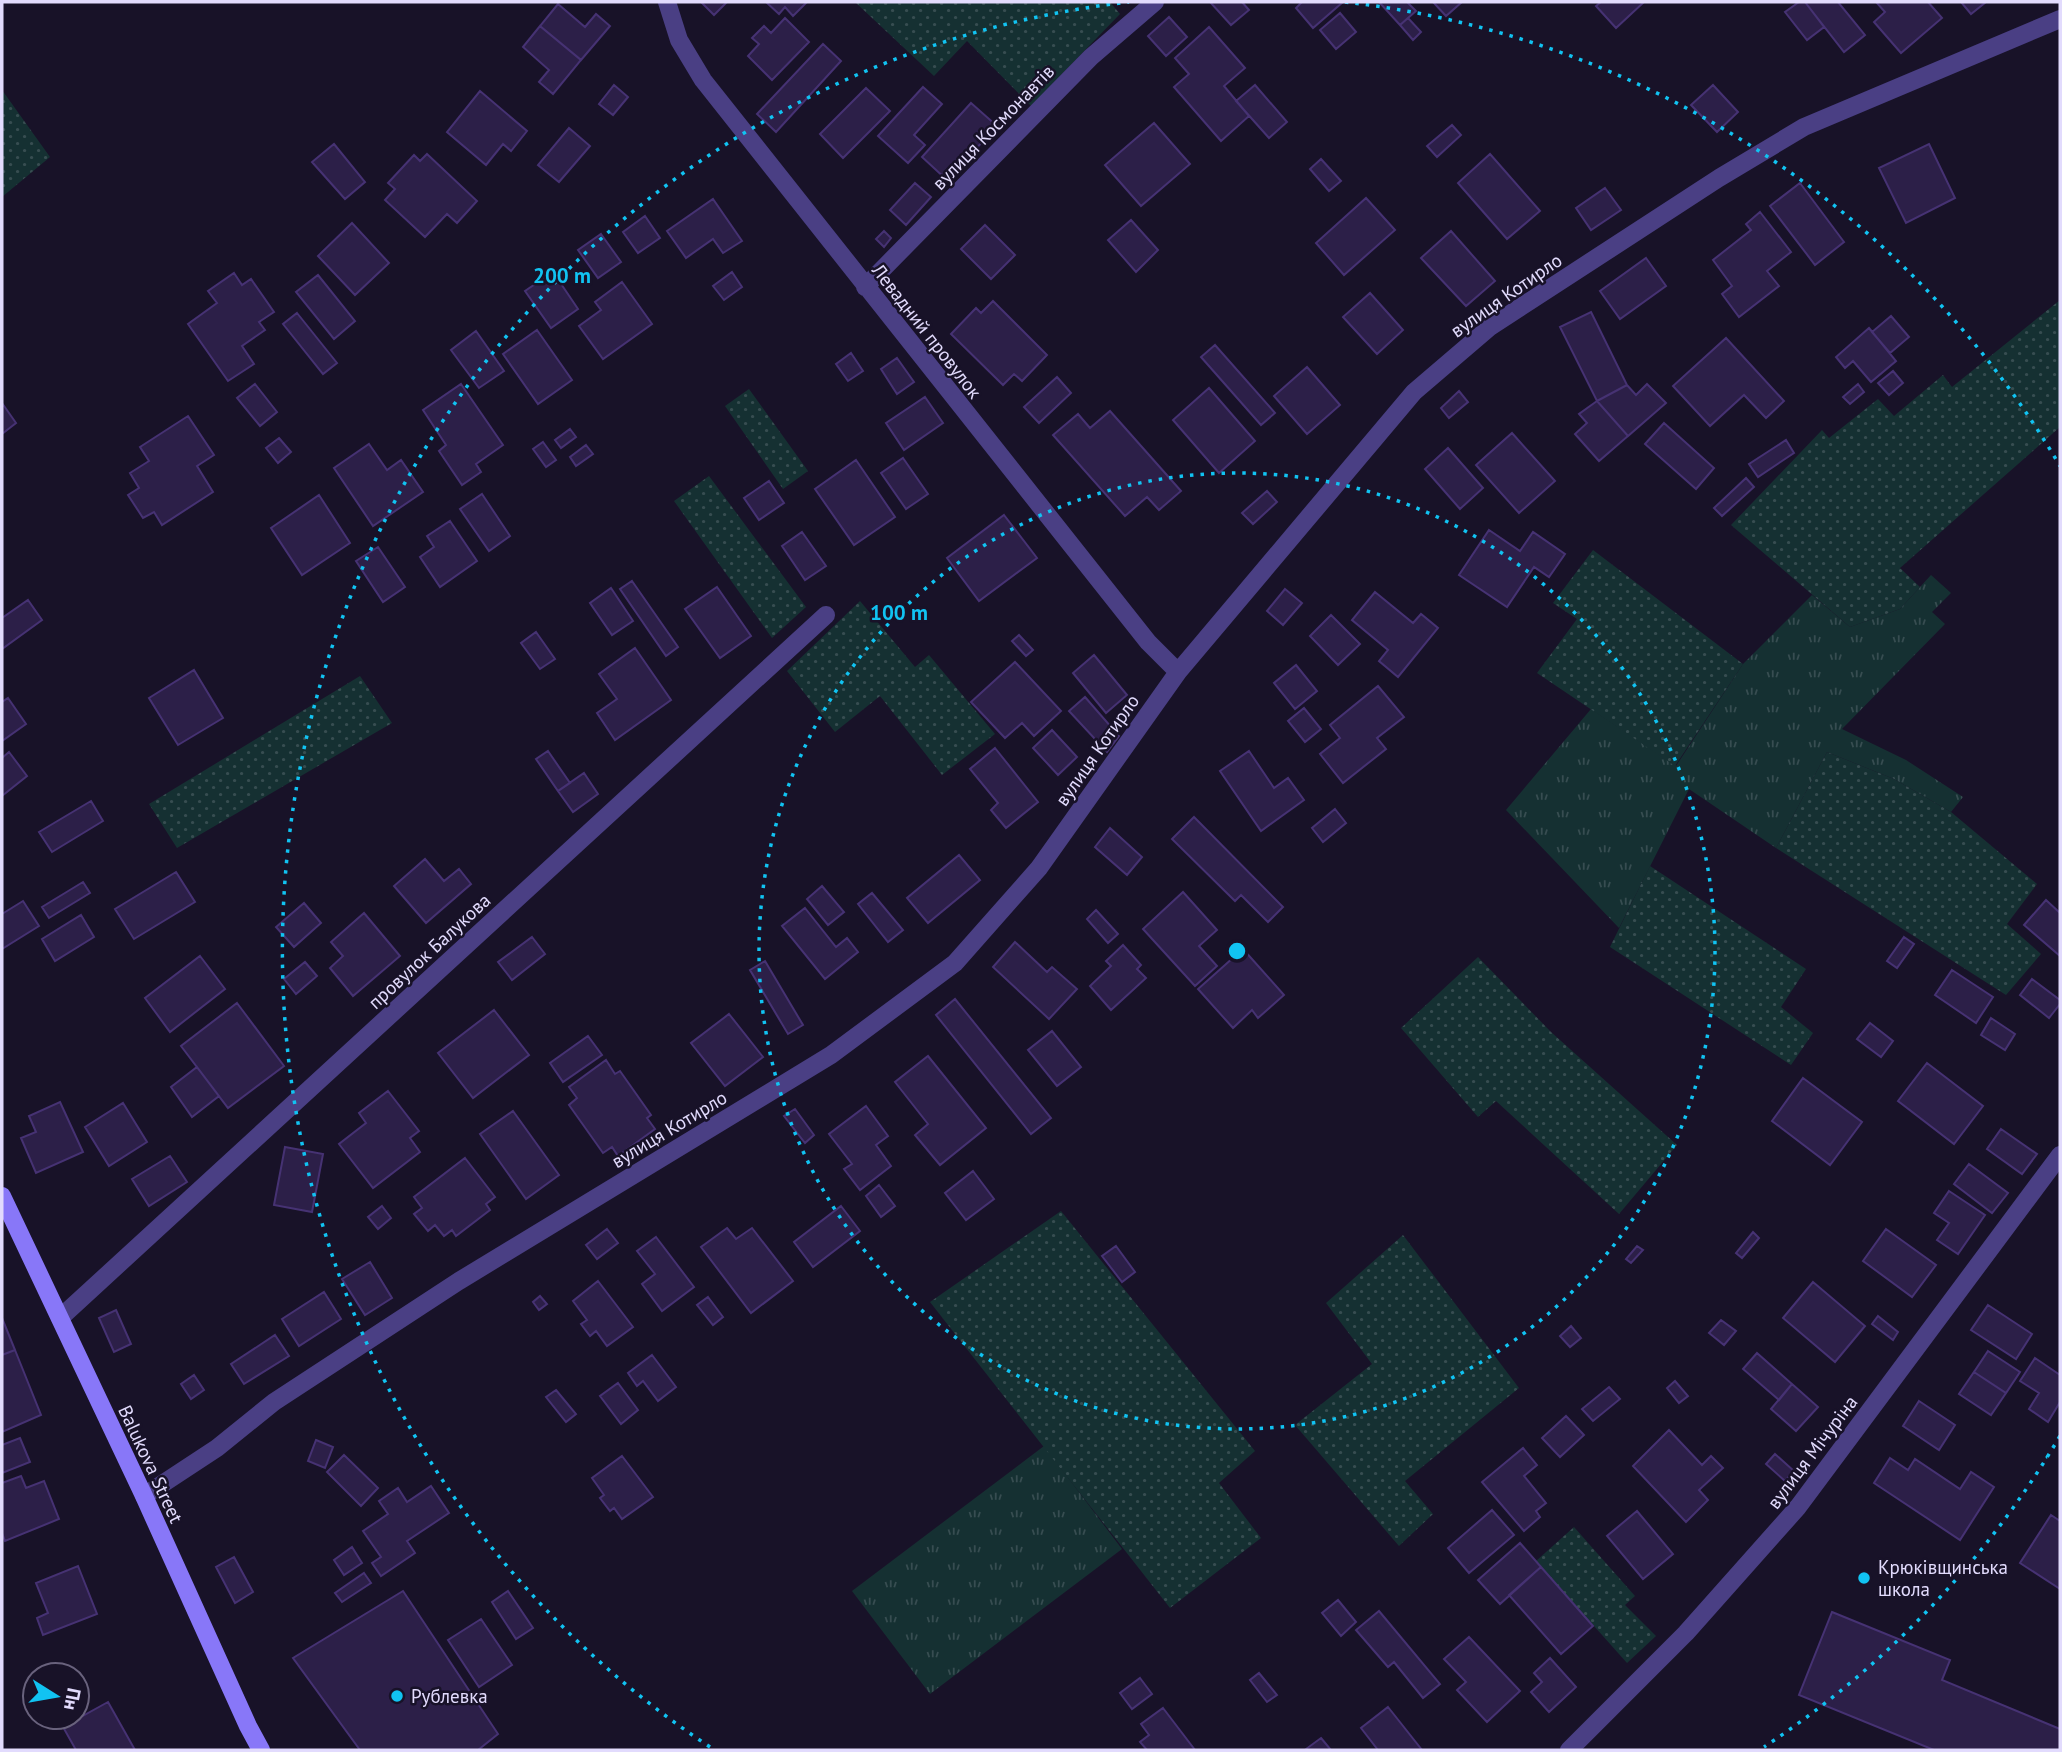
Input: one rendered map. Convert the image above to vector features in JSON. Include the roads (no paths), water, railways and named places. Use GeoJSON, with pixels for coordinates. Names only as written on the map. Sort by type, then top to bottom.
{"type":"FeatureCollection","features":[{"type":"Feature","properties":{"kind":"main road","name":"Balukova Street"},"geometry":{"type":"LineString","coordinates":[[2,1196],[261,1750]]}},
{"type":"Feature","properties":{"kind":"street","name":"Левадний провулок"},"geometry":{"type":"LineString","coordinates":[[667,2],[679,40],[704,80],[865,287],[1149,642],[1178,672]]}},
{"type":"Feature","properties":{"kind":"street","name":"вулиця Космонавтів"},"geometry":{"type":"LineString","coordinates":[[865,287],[1091,57],[1155,2]]}},
{"type":"Feature","properties":{"kind":"street","name":"вулиця Котирло"},"geometry":{"type":"LineString","coordinates":[[144,1496],[217,1448],[274,1402],[459,1281],[831,1055],[955,963],[1039,868],[1178,672],[1414,392],[1490,327],[1707,186],[1804,127],[1900,84],[2060,19]]}},
{"type":"Feature","properties":{"kind":"street","name":"провулок Балукова"},"geometry":{"type":"LineString","coordinates":[[60,1318],[826,615]]}},
{"type":"Feature","properties":{"kind":"street","name":"вулиця Мічуріна"},"geometry":{"type":"LineString","coordinates":[[1569,1750],[1686,1633],[1798,1507],[2060,1155]]}},
{"type":"Feature","properties":{"kind":"place","name":"Крюківщинська школа"},"geometry":{"type":"Point","coordinates":[1864,1578]}},
{"type":"Feature","properties":{"kind":"place","name":"Рублевка"},"geometry":{"type":"Point","coordinates":[397,1696]}}]}
